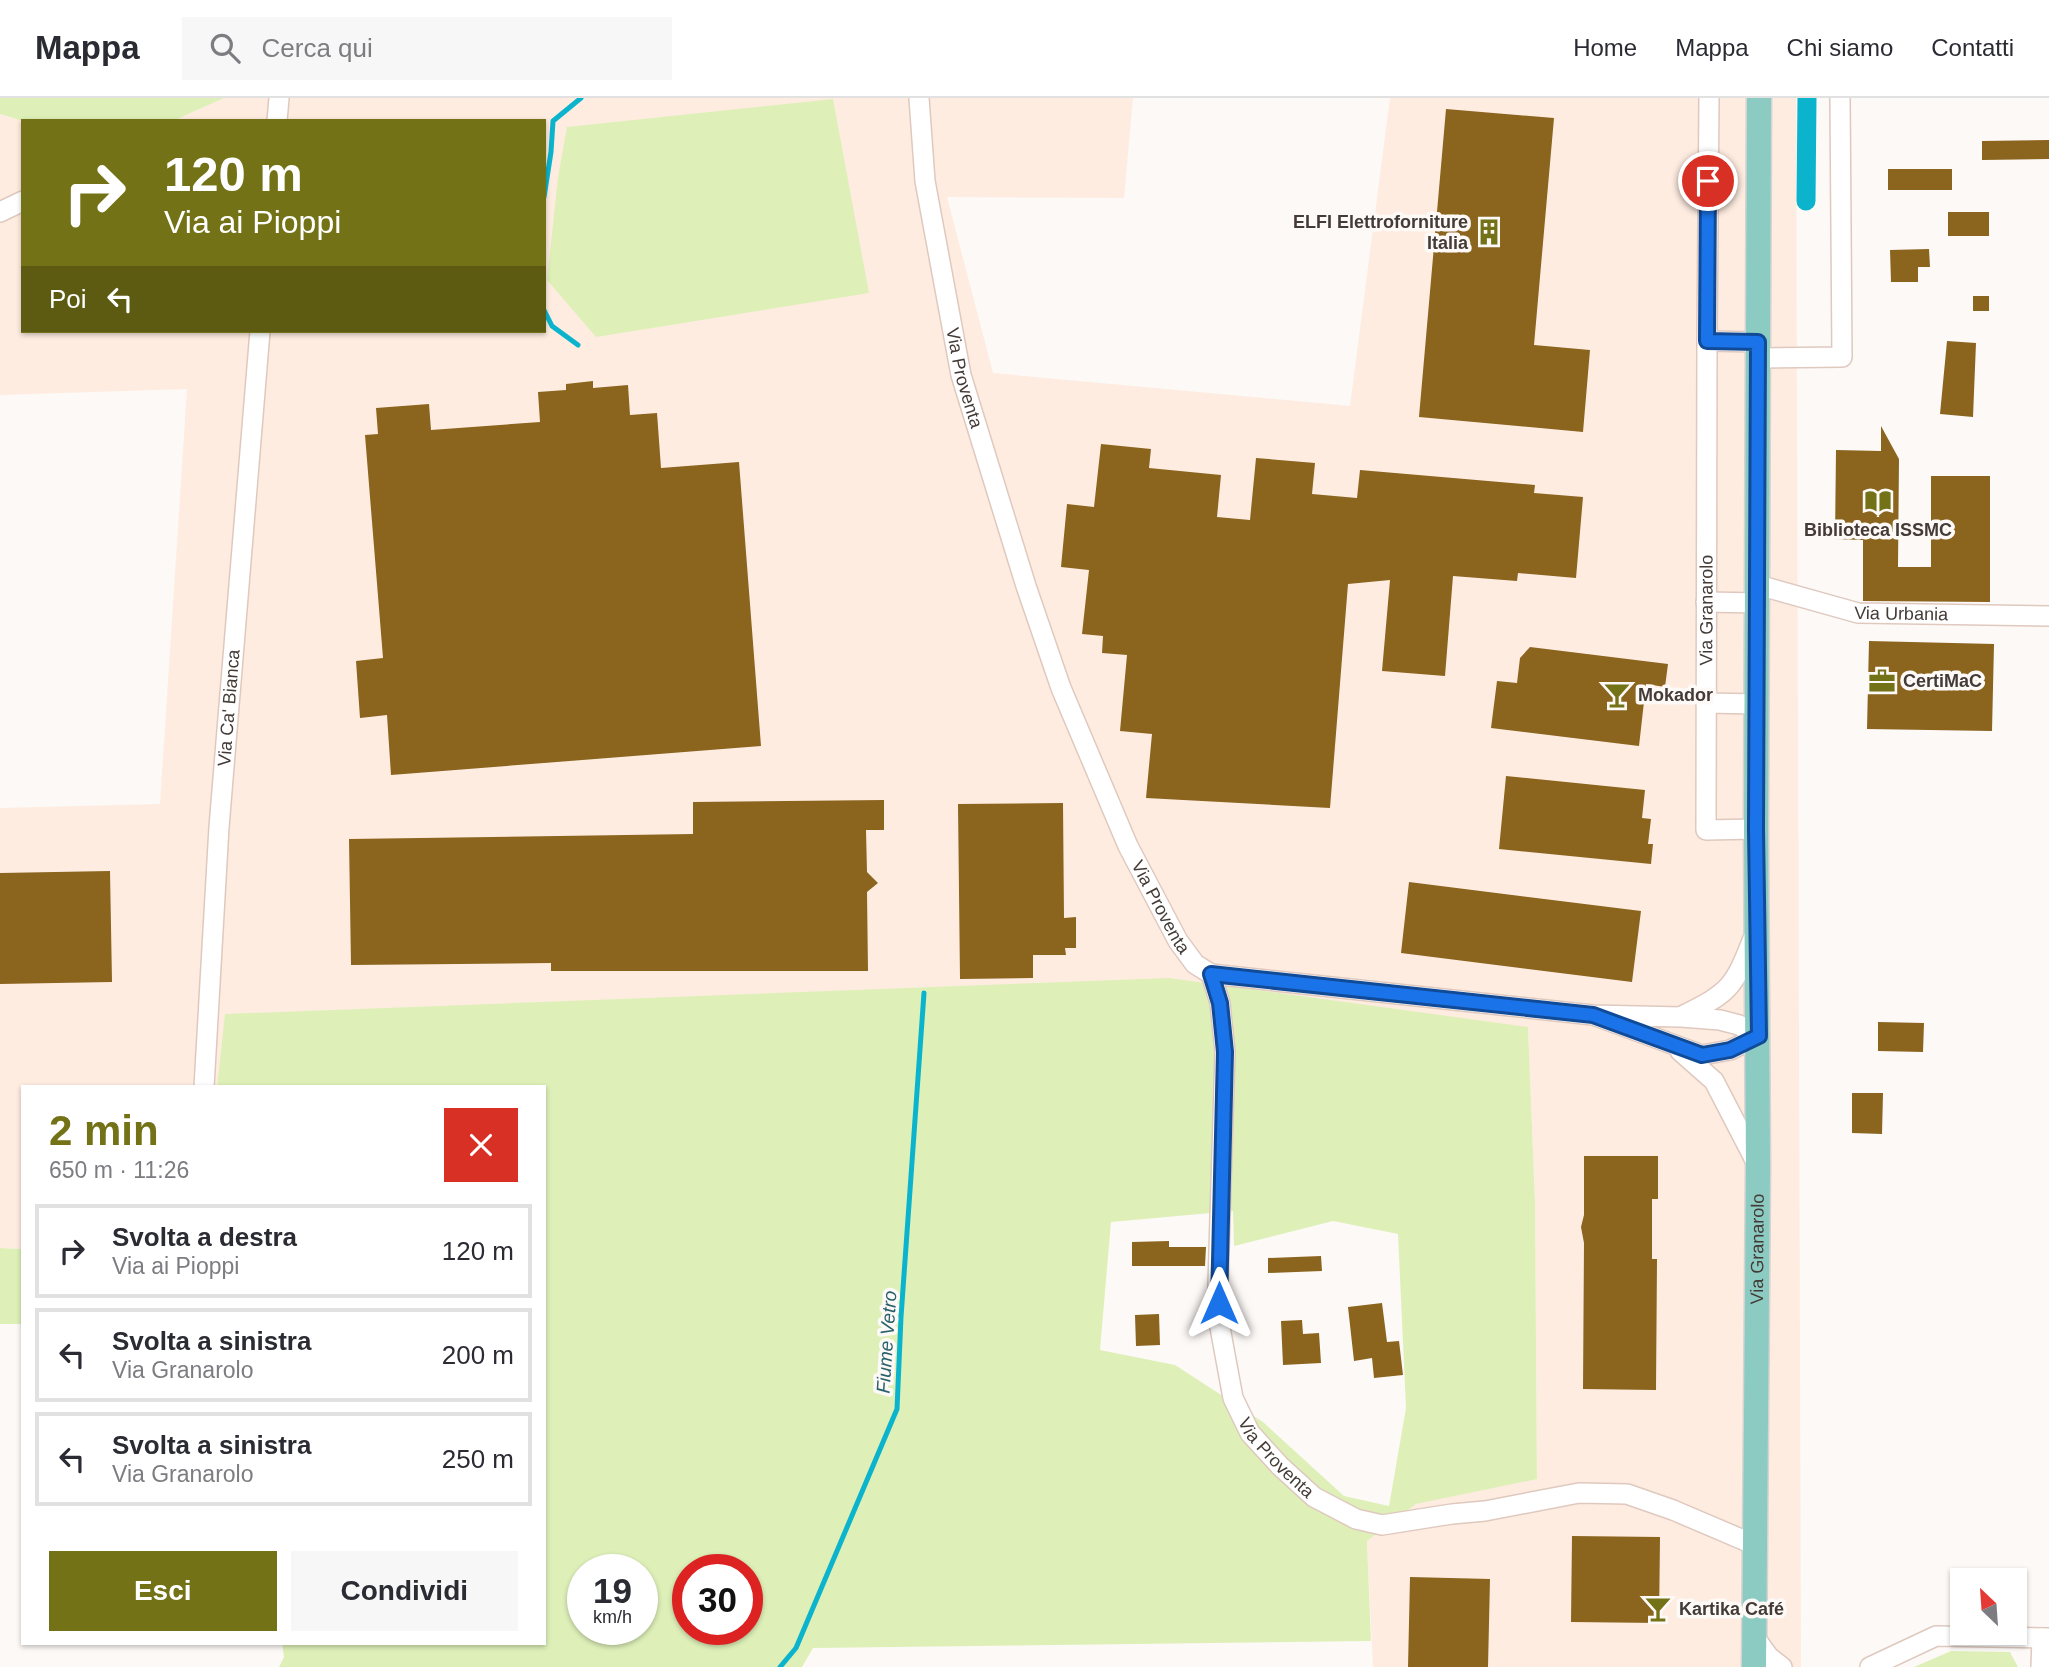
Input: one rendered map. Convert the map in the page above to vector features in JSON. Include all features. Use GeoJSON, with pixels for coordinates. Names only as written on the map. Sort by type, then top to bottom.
{"type":"FeatureCollection","features":[{"type":"Feature","properties":{"kind":"main road","name":"Via Granarolo"},"geometry":{"type":"LineString","coordinates":[[1754,1667],[1759,1036],[1756,829],[1759,98]]}},
{"type":"Feature","properties":{"kind":"street"},"geometry":{"type":"LineString","coordinates":[[277,119],[279,98]]}},
{"type":"Feature","properties":{"kind":"street","name":"Via Proventa"},"geometry":{"type":"LineString","coordinates":[[919,98],[925,181],[961,375],[1026,586],[1061,688],[1128,846],[1178,941],[1195,964],[1211,974],[1220,1003],[1225,1052],[1219,1322],[1233,1398],[1250,1433],[1280,1466],[1314,1497],[1356,1519],[1382,1525],[1485,1511],[1579,1493],[1627,1494],[1674,1510],[1755,1545]]}},
{"type":"Feature","properties":{"kind":"street","name":"Via Granarolo"},"geometry":{"type":"LineString","coordinates":[[1709,98],[1706,830],[1756,829]]}},
{"type":"Feature","properties":{"kind":"street"},"geometry":{"type":"LineString","coordinates":[[1707,341],[1758,350],[1842,357],[1840,98]]}},
{"type":"Feature","properties":{"kind":"street"},"geometry":{"type":"LineString","coordinates":[[0,212],[21,202]]}},
{"type":"Feature","properties":{"kind":"street","name":"Via Ca' Bianca"},"geometry":{"type":"LineString","coordinates":[[204,1085],[219,827],[260,333]]}},
{"type":"Feature","properties":{"kind":"street","name":"Via Urbania"},"geometry":{"type":"LineString","coordinates":[[1706,602],[1758,594],[1793,596],[1858,613],[2049,616]]}},
{"type":"Feature","properties":{"kind":"street"},"geometry":{"type":"LineString","coordinates":[[1706,703],[1757,704]]}},
{"type":"Feature","properties":{"kind":"street"},"geometry":{"type":"LineString","coordinates":[[1681,1017],[1713,1001],[1731,987],[1758,928]]}},
{"type":"Feature","properties":{"kind":"street"},"geometry":{"type":"LineString","coordinates":[[1211,974],[1593,1015],[1681,1017],[1739,1025],[1759,1036]]}},
{"type":"Feature","properties":{"kind":"street"},"geometry":{"type":"LineString","coordinates":[[1593,1015],[1702,1055],[1713,1055],[1743,1045],[1759,1036]]}},
{"type":"Feature","properties":{"kind":"street"},"geometry":{"type":"LineString","coordinates":[[1671,1043],[1713,1081],[1758,1168]]}},
{"type":"Feature","properties":{"kind":"street"},"geometry":{"type":"LineString","coordinates":[[1870,1667],[1936,1636],[2046,1638],[2042,1667]]}},
{"type":"Feature","properties":{"kind":"street"},"geometry":{"type":"LineString","coordinates":[[1756,1639],[1769,1657],[1782,1667]]}},
{"type":"Feature","properties":{"kind":"shaded area"},"geometry":{"type":"Polygon","coordinates":[[[224,98],[1133,98],[1124,198],[947,197],[993,373],[1350,406],[1390,98],[1796,98],[1801,1667],[1373,1667],[1367,1541],[1416,1504],[1537,1478],[1535,1202],[1528,1027],[226,1014],[217,1085],[21,1085],[21,1249],[0,1248],[0,808],[160,804],[187,389],[0,395],[0,114],[21,120],[21,333],[546,333],[546,119],[177,119],[224,98]]]}},
{"type":"Feature","properties":{"kind":"green space"},"geometry":{"type":"Polygon","coordinates":[[[0,98],[224,98],[177,119],[21,120],[0,114],[0,98]]]}},
{"type":"Feature","properties":{"kind":"green space"},"geometry":{"type":"Polygon","coordinates":[[[833,99],[869,293],[596,337],[547,280],[558,177],[567,127],[833,99]]]}},
{"type":"Feature","properties":{"kind":"green space"},"geometry":{"type":"Polygon","coordinates":[[[1169,978],[1528,1027],[1535,1202],[1537,1479],[1416,1504],[1367,1541],[1371,1641],[813,1648],[802,1667],[279,1667],[284,1657],[282,1645],[546,1645],[546,1085],[217,1085],[225,1014],[1169,978]],[[1233,1211],[1111,1222],[1100,1350],[1175,1365],[1263,1422],[1344,1496],[1389,1506],[1406,1408],[1398,1234],[1333,1221],[1234,1246],[1233,1211]]]}},
{"type":"Feature","properties":{"kind":"green space"},"geometry":{"type":"Polygon","coordinates":[[[0,1248],[21,1249],[21,1324],[0,1324],[0,1248]]]}},
{"type":"Feature","properties":{"kind":"green space"},"geometry":{"type":"Polygon","coordinates":[[[1951,1651],[2010,1652],[2018,1667],[1914,1667],[1951,1651]]]}},
{"type":"Feature","properties":{"kind":"building","name":"ELFI Elettroforniture Italia"},"geometry":{"type":"Polygon","coordinates":[[[1446,109],[1554,118],[1534,345],[1590,350],[1583,432],[1419,417],[1446,109]]]}},
{"type":"Feature","properties":{"kind":"building"},"geometry":{"type":"Polygon","coordinates":[[[2049,140],[2049,159],[1982,160],[1982,141],[2049,140]]]}},
{"type":"Feature","properties":{"kind":"building"},"geometry":{"type":"Polygon","coordinates":[[[1888,169],[1952,169],[1952,190],[1888,190],[1888,169]]]}},
{"type":"Feature","properties":{"kind":"building"},"geometry":{"type":"Polygon","coordinates":[[[1948,212],[1989,212],[1989,236],[1948,236],[1948,212]]]}},
{"type":"Feature","properties":{"kind":"building"},"geometry":{"type":"Polygon","coordinates":[[[1929,249],[1930,267],[1918,267],[1918,282],[1891,282],[1890,250],[1929,249]]]}},
{"type":"Feature","properties":{"kind":"building"},"geometry":{"type":"Polygon","coordinates":[[[1973,296],[1989,296],[1989,311],[1973,311],[1973,296]]]}},
{"type":"Feature","properties":{"kind":"building"},"geometry":{"type":"Polygon","coordinates":[[[1947,341],[1976,343],[1973,417],[1940,414],[1947,341]]]}},
{"type":"Feature","properties":{"kind":"building"},"geometry":{"type":"Polygon","coordinates":[[[593,381],[593,388],[628,385],[630,415],[657,413],[661,468],[739,462],[761,746],[391,775],[387,715],[360,718],[356,661],[383,658],[365,435],[378,434],[376,408],[429,404],[431,430],[540,422],[538,392],[566,390],[566,384],[593,381]]]}},
{"type":"Feature","properties":{"kind":"building"},"geometry":{"type":"Polygon","coordinates":[[[1881,426],[1899,459],[1898,567],[1931,567],[1931,476],[1990,476],[1990,602],[1863,601],[1863,540],[1835,539],[1836,450],[1881,451],[1881,426]]]}},
{"type":"Feature","properties":{"kind":"building"},"geometry":{"type":"Polygon","coordinates":[[[1101,444],[1151,449],[1149,468],[1221,475],[1217,517],[1250,520],[1256,458],[1315,463],[1312,494],[1357,498],[1360,470],[1535,485],[1534,493],[1583,497],[1576,578],[1518,573],[1517,581],[1453,576],[1445,676],[1382,671],[1390,580],[1348,584],[1330,808],[1146,798],[1152,734],[1120,731],[1127,655],[1102,653],[1103,636],[1082,634],[1089,570],[1061,567],[1067,504],[1094,507],[1101,444]]]}},
{"type":"Feature","properties":{"kind":"building"},"geometry":{"type":"Polygon","coordinates":[[[1869,641],[1994,644],[1992,731],[1867,729],[1869,641]]]}},
{"type":"Feature","properties":{"kind":"building"},"geometry":{"type":"Polygon","coordinates":[[[1530,647],[1668,664],[1665,687],[1646,684],[1639,746],[1491,728],[1497,681],[1517,683],[1520,658],[1530,647]]]}},
{"type":"Feature","properties":{"kind":"building"},"geometry":{"type":"Polygon","coordinates":[[[1506,776],[1645,790],[1642,818],[1651,819],[1648,844],[1653,844],[1651,864],[1499,849],[1506,776]]]}},
{"type":"Feature","properties":{"kind":"building"},"geometry":{"type":"Polygon","coordinates":[[[884,800],[884,830],[866,830],[867,872],[878,883],[867,892],[868,971],[551,971],[551,963],[351,965],[349,839],[693,834],[693,802],[884,800]]]}},
{"type":"Feature","properties":{"kind":"building"},"geometry":{"type":"Polygon","coordinates":[[[1063,803],[1064,918],[1076,917],[1076,948],[1065,948],[1066,955],[1033,955],[1033,978],[960,979],[958,804],[1063,803]]]}},
{"type":"Feature","properties":{"kind":"building"},"geometry":{"type":"Polygon","coordinates":[[[110,871],[112,982],[0,984],[0,873],[110,871]]]}},
{"type":"Feature","properties":{"kind":"building"},"geometry":{"type":"Polygon","coordinates":[[[1409,882],[1641,911],[1632,982],[1401,953],[1409,882]]]}},
{"type":"Feature","properties":{"kind":"building"},"geometry":{"type":"Polygon","coordinates":[[[1878,1022],[1924,1023],[1923,1052],[1878,1051],[1878,1022]]]}},
{"type":"Feature","properties":{"kind":"building"},"geometry":{"type":"Polygon","coordinates":[[[1852,1093],[1883,1093],[1882,1134],[1852,1133],[1852,1093]]]}},
{"type":"Feature","properties":{"kind":"building"},"geometry":{"type":"Polygon","coordinates":[[[1584,1156],[1658,1156],[1658,1199],[1652,1199],[1652,1259],[1657,1259],[1656,1390],[1583,1389],[1584,1243],[1581,1227],[1584,1215],[1584,1156]]]}},
{"type":"Feature","properties":{"kind":"building"},"geometry":{"type":"Polygon","coordinates":[[[1169,1241],[1169,1247],[1206,1247],[1205,1266],[1132,1266],[1132,1242],[1169,1241]]]}},
{"type":"Feature","properties":{"kind":"building"},"geometry":{"type":"Polygon","coordinates":[[[1321,1256],[1322,1271],[1268,1273],[1268,1258],[1321,1256]]]}},
{"type":"Feature","properties":{"kind":"building"},"geometry":{"type":"Polygon","coordinates":[[[1382,1303],[1387,1342],[1399,1341],[1403,1375],[1374,1378],[1372,1358],[1354,1361],[1348,1307],[1382,1303]]]}},
{"type":"Feature","properties":{"kind":"building"},"geometry":{"type":"Polygon","coordinates":[[[1159,1314],[1160,1345],[1136,1346],[1135,1315],[1159,1314]]]}},
{"type":"Feature","properties":{"kind":"building"},"geometry":{"type":"Polygon","coordinates":[[[1302,1320],[1303,1334],[1319,1333],[1321,1363],[1283,1365],[1281,1321],[1302,1320]]]}},
{"type":"Feature","properties":{"kind":"building"},"geometry":{"type":"Polygon","coordinates":[[[1572,1536],[1660,1537],[1659,1623],[1571,1622],[1572,1536]]]}},
{"type":"Feature","properties":{"kind":"building"},"geometry":{"type":"Polygon","coordinates":[[[1410,1577],[1490,1579],[1488,1667],[1408,1667],[1410,1577]]]}},
{"type":"Feature","properties":{"kind":"waterway","name":"Fiume Vetro"},"geometry":{"type":"LineString","coordinates":[[546,184],[553,121],[581,98]]}},
{"type":"Feature","properties":{"kind":"waterway"},"geometry":{"type":"LineString","coordinates":[[1806,201],[1807,98]]}},
{"type":"Feature","properties":{"kind":"waterway","name":"Fiume Vetro"},"geometry":{"type":"LineString","coordinates":[[546,314],[552,326],[578,345]]}},
{"type":"Feature","properties":{"kind":"waterway","name":"Fiume Vetro"},"geometry":{"type":"LineString","coordinates":[[780,1667],[796,1648],[897,1409],[924,993]]}},
{"type":"Feature","properties":{"kind":"place","name":"ELFI Elettroforniture Italia"},"geometry":{"type":"Point","coordinates":[1489,232]}},
{"type":"Feature","properties":{"kind":"place","name":"Biblioteca ISSMC"},"geometry":{"type":"Point","coordinates":[1878,501]}},
{"type":"Feature","properties":{"kind":"place","name":"CertiMaC"},"geometry":{"type":"Point","coordinates":[1882,681]}},
{"type":"Feature","properties":{"kind":"place","name":"Mokador"},"geometry":{"type":"Point","coordinates":[1617,695]}},
{"type":"Feature","properties":{"kind":"place","name":"Kartika Café"},"geometry":{"type":"Point","coordinates":[1658,1609]}},
{"type":"Feature","properties":{"kind":"route"},"geometry":{"type":"LineString","coordinates":[[1219,1303],[1225,1052],[1220,1003],[1211,974],[1593,1015],[1702,1055],[1730,1050],[1759,1036],[1756,829],[1758,342],[1707,341],[1708,181]]}}]}
